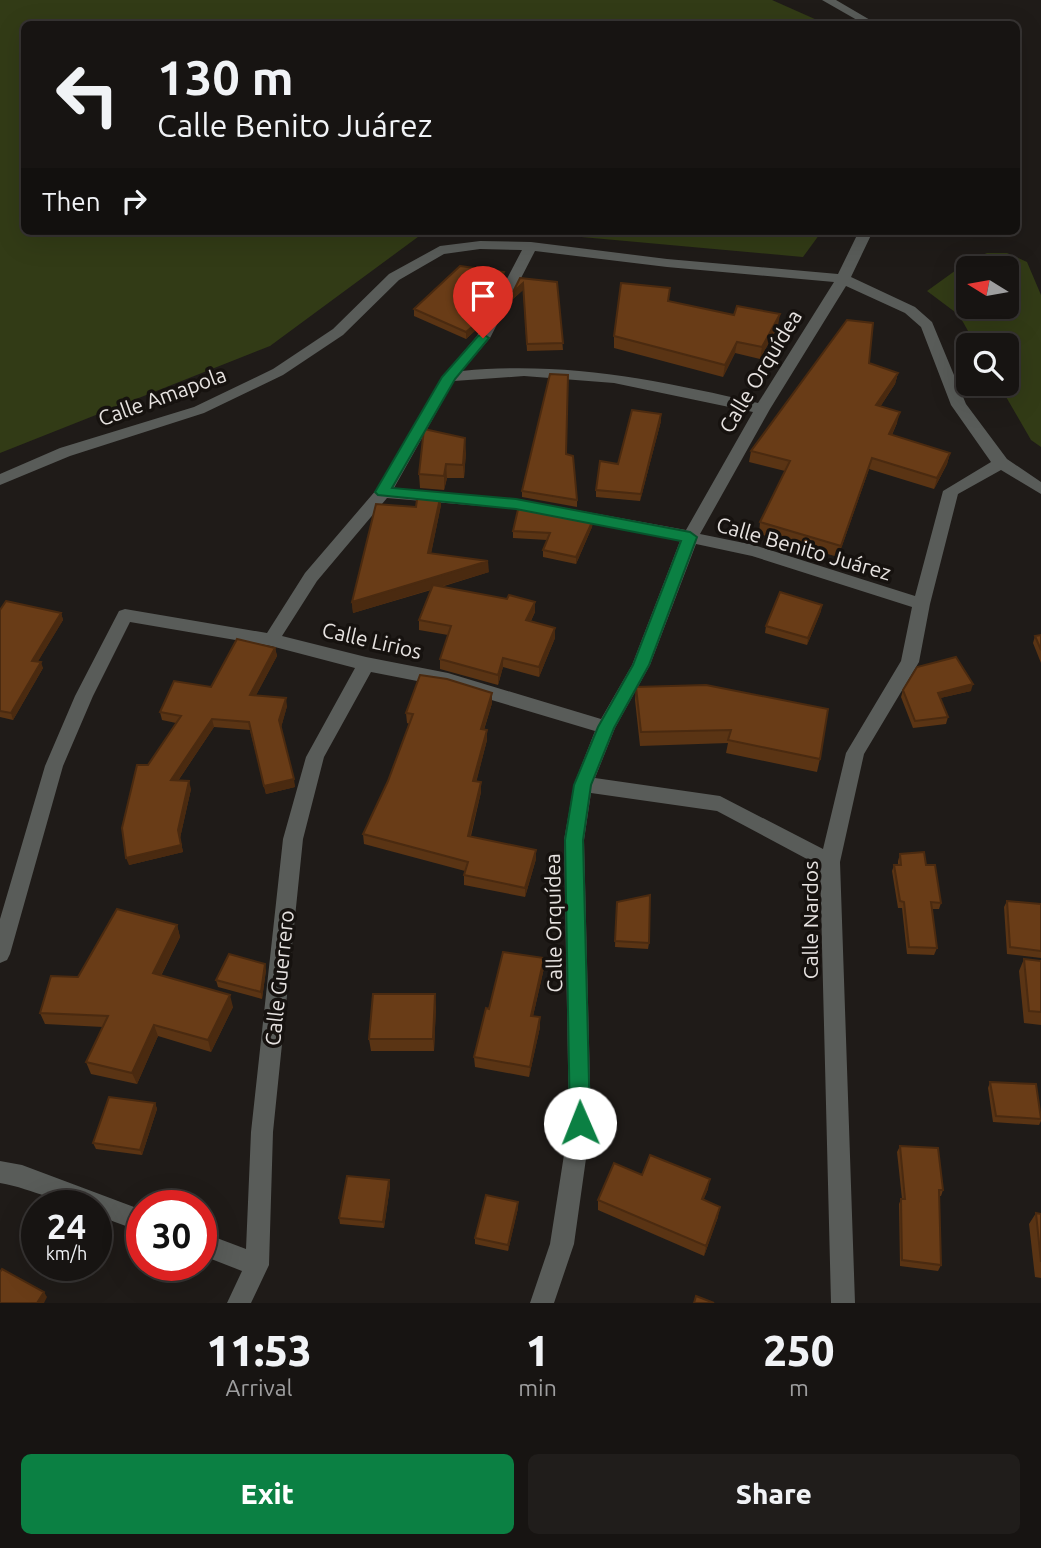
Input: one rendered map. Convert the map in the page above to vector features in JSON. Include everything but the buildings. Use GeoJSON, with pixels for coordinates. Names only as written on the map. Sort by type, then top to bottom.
{"type":"FeatureCollection","features":[{"type":"Feature","properties":{"kind":"street"},"geometry":{"type":"LineString","coordinates":[[828,0],[866,21]]}},
{"type":"Feature","properties":{"kind":"street","name":"Calle Orquídea"},"geometry":{"type":"LineString","coordinates":[[542,1303],[562,1244],[580,1123],[574,840],[583,785],[606,727],[641,665],[690,537],[762,409],[843,279],[864,235]]}},
{"type":"Feature","properties":{"kind":"street","name":"Calle Amapola"},"geometry":{"type":"LineString","coordinates":[[0,480],[65,452],[199,410],[278,372],[338,332],[394,277],[440,250],[480,245],[531,246],[667,263],[843,279],[910,310],[927,325],[959,405],[1001,463]]}},
{"type":"Feature","properties":{"kind":"street"},"geometry":{"type":"LineString","coordinates":[[271,640],[311,577],[383,492],[449,377],[483,338],[531,246]]}},
{"type":"Feature","properties":{"kind":"street"},"geometry":{"type":"LineString","coordinates":[[449,377],[524,371],[598,376],[666,387],[762,409]]}},
{"type":"Feature","properties":{"kind":"street"},"geometry":{"type":"LineString","coordinates":[[1001,463],[1041,489]]}},
{"type":"Feature","properties":{"kind":"street","name":"Calle Nardos"},"geometry":{"type":"LineString","coordinates":[[843,1303],[830,862],[855,753],[910,662],[921,604],[951,491],[1001,463]]}},
{"type":"Feature","properties":{"kind":"street","name":"Calle Benito Juárez"},"geometry":{"type":"LineString","coordinates":[[383,492],[516,504],[690,537],[754,551],[921,604]]}},
{"type":"Feature","properties":{"kind":"street","name":"Calle Lirios"},"geometry":{"type":"LineString","coordinates":[[0,954],[54,765],[84,696],[125,615],[271,640],[366,664],[448,680],[606,727]]}},
{"type":"Feature","properties":{"kind":"street","name":"Calle Guerrero"},"geometry":{"type":"LineString","coordinates":[[239,1303],[257,1265],[262,1132],[293,839],[315,757],[366,664]]}},
{"type":"Feature","properties":{"kind":"street"},"geometry":{"type":"LineString","coordinates":[[583,785],[720,804],[830,862]]}},
{"type":"Feature","properties":{"kind":"street"},"geometry":{"type":"LineString","coordinates":[[0,1172],[22,1175],[126,1215]]}},
{"type":"Feature","properties":{"kind":"street"},"geometry":{"type":"LineString","coordinates":[[217,1250],[257,1265]]}},
{"type":"Feature","properties":{"kind":"green space"},"geometry":{"type":"Polygon","coordinates":[[[0,0],[772,0],[819,21],[21,21],[21,235],[421,235],[270,346],[0,453],[0,0]]]}},
{"type":"Feature","properties":{"kind":"green space"},"geometry":{"type":"Polygon","coordinates":[[[559,235],[819,235],[803,257],[559,235]]]}},
{"type":"Feature","properties":{"kind":"green space"},"geometry":{"type":"Polygon","coordinates":[[[987,253],[1007,253],[1014,256],[980,256],[987,253]]]}},
{"type":"Feature","properties":{"kind":"green space"},"geometry":{"type":"Polygon","coordinates":[[[1019,258],[1027,262],[1041,295],[1041,447],[1031,440],[1006,396],[1019,396],[1019,333],[969,333],[961,319],[1019,319],[1019,258]]]}},
{"type":"Feature","properties":{"kind":"green space"},"geometry":{"type":"Polygon","coordinates":[[[956,270],[956,313],[927,291],[956,270]]]}},
{"type":"Feature","properties":{"kind":"route"},"geometry":{"type":"LineString","coordinates":[[483,338],[449,377],[383,492],[516,504],[690,537],[641,665],[606,727],[583,785],[574,840],[580,1123]]}}]}
